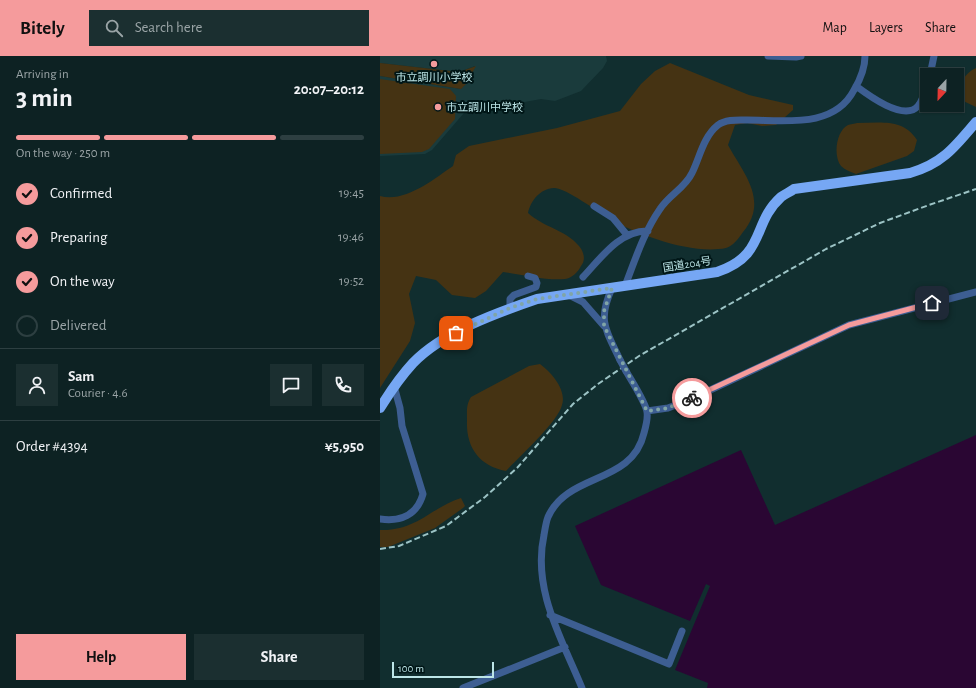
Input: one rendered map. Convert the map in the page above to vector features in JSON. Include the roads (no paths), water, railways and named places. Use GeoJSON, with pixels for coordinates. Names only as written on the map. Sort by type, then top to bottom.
{"type":"FeatureCollection","features":[{"type":"Feature","properties":{"kind":"highway","name":"国道204号"},"geometry":{"type":"LineString","coordinates":[[380,408],[394,386],[413,363],[437,343],[510,308],[537,299],[566,293],[612,288],[717,272],[731,267],[744,257],[753,247],[771,209],[781,197],[794,189],[910,173],[927,169],[941,160],[952,150],[976,122]]}},
{"type":"Feature","properties":{"kind":"street"},"geometry":{"type":"LineString","coordinates":[[768,56],[796,58],[801,56]]}},
{"type":"Feature","properties":{"kind":"street"},"geometry":{"type":"LineString","coordinates":[[624,286],[648,231],[660,209],[668,198],[684,185],[692,174],[708,136],[719,125],[734,120],[805,120],[827,116],[849,100],[865,65],[865,56]]}},
{"type":"Feature","properties":{"kind":"street"},"geometry":{"type":"LineString","coordinates":[[931,68],[934,56]]}},
{"type":"Feature","properties":{"kind":"street"},"geometry":{"type":"LineString","coordinates":[[856,86],[887,106],[904,111],[912,110],[918,106],[920,101]]}},
{"type":"Feature","properties":{"kind":"street"},"geometry":{"type":"LineString","coordinates":[[594,206],[613,218],[627,235]]}},
{"type":"Feature","properties":{"kind":"street"},"geometry":{"type":"LineString","coordinates":[[583,277],[627,235],[640,231],[648,231]]}},
{"type":"Feature","properties":{"kind":"street"},"geometry":{"type":"LineString","coordinates":[[510,308],[510,299],[514,295],[536,287],[537,283],[534,278],[528,276]]}},
{"type":"Feature","properties":{"kind":"street"},"geometry":{"type":"LineString","coordinates":[[604,326],[604,311],[612,288]]}},
{"type":"Feature","properties":{"kind":"street"},"geometry":{"type":"LineString","coordinates":[[647,411],[668,408],[691,399],[849,325],[976,292]]}},
{"type":"Feature","properties":{"kind":"street"},"geometry":{"type":"LineString","coordinates":[[566,293],[583,302],[604,326],[647,411],[642,443],[633,456],[625,464],[566,494],[555,505],[547,518],[542,545],[540,570],[550,615],[582,688]]}},
{"type":"Feature","properties":{"kind":"street"},"geometry":{"type":"LineString","coordinates":[[380,520],[394,521],[408,514],[420,504],[423,494],[402,426],[400,408],[394,386]]}},
{"type":"Feature","properties":{"kind":"street"},"geometry":{"type":"LineString","coordinates":[[550,615],[669,664],[682,631]]}},
{"type":"Feature","properties":{"kind":"street"},"geometry":{"type":"LineString","coordinates":[[463,688],[565,647]]}},
{"type":"Feature","properties":{"kind":"railway"},"geometry":{"type":"LineString","coordinates":[[380,549],[399,546],[446,526],[485,497],[517,468],[573,404],[598,384],[639,356],[826,249],[880,223],[976,189]]}},
{"type":"Feature","properties":{"kind":"place","name":"市立調川小学校"},"geometry":{"type":"Point","coordinates":[434,64]}},
{"type":"Feature","properties":{"kind":"place","name":"市立調川中学校"},"geometry":{"type":"Point","coordinates":[438,107]}}]}
